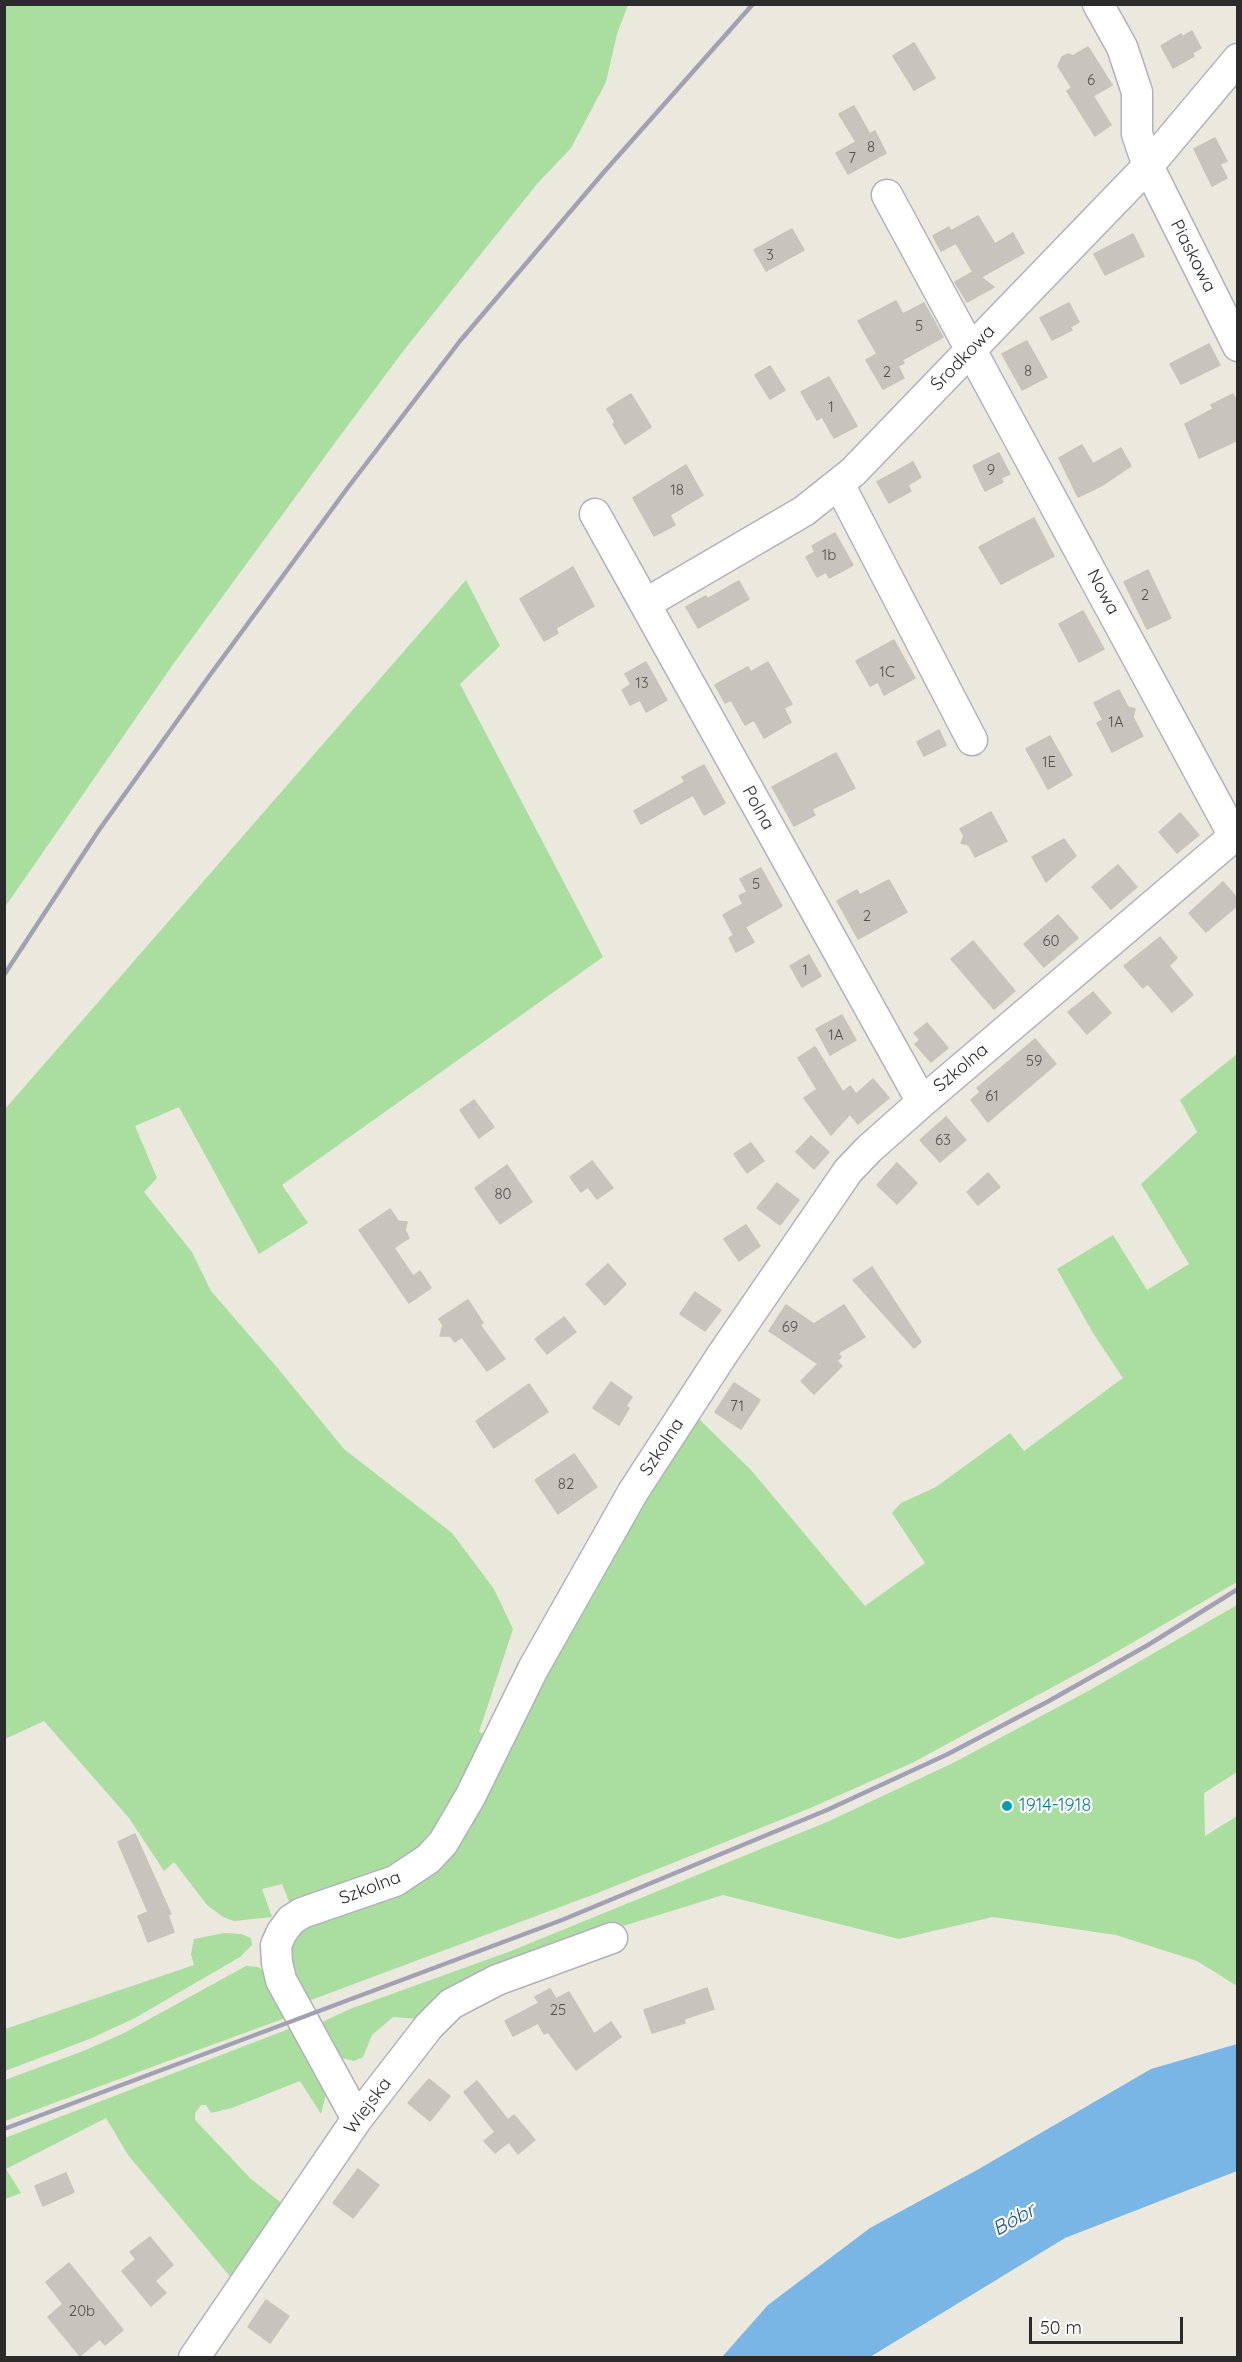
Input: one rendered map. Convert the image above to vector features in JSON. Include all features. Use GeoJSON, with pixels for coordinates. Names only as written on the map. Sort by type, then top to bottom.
{"type":"FeatureCollection","features":[{"type":"Feature","properties":{"kind":"street","name":"Piaskowa"},"geometry":{"type":"LineString","coordinates":[[1098,4],[1122,47],[1137,92],[1137,134],[1148,166],[1238,346]]}},
{"type":"Feature","properties":{"kind":"street","name":"Środkowa"},"geometry":{"type":"LineString","coordinates":[[645,604],[804,511],[839,484],[1148,166],[1238,59]]}},
{"type":"Feature","properties":{"kind":"street","name":"Nowa"},"geometry":{"type":"LineString","coordinates":[[887,195],[1236,834]]}},
{"type":"Feature","properties":{"kind":"street"},"geometry":{"type":"LineString","coordinates":[[839,484],[972,740]]}},
{"type":"Feature","properties":{"kind":"street","name":"Polna"},"geometry":{"type":"LineString","coordinates":[[595,514],[922,1102]]}},
{"type":"Feature","properties":{"kind":"street","name":"Szkolna"},"geometry":{"type":"LineString","coordinates":[[357,2119],[281,1980],[276,1945],[282,1932],[291,1920],[302,1913],[372,1890],[403,1876],[428,1859],[443,1843],[470,1797],[533,1669],[633,1492],[833,1190],[869,1149],[922,1102],[1236,834]]}},
{"type":"Feature","properties":{"kind":"street","name":"Wiejska"},"geometry":{"type":"LineString","coordinates":[[194,2358],[357,2119],[429,2026],[451,2004],[497,1980],[612,1938]]}},
{"type":"Feature","properties":{"kind":"green space"},"geometry":{"type":"Polygon","coordinates":[[[5,4],[628,5],[617,34],[606,82],[571,148],[537,184],[404,350],[174,663],[5,907],[5,4]]]}},
{"type":"Feature","properties":{"kind":"green space"},"geometry":{"type":"Polygon","coordinates":[[[466,580],[500,646],[460,684],[603,957],[282,1185],[308,1223],[259,1254],[179,1107],[135,1126],[157,1178],[144,1192],[192,1252],[211,1291],[344,1449],[452,1533],[494,1589],[513,1629],[479,1732],[487,1735],[441,1825],[402,1865],[291,1906],[282,1884],[262,1889],[272,1917],[234,1921],[223,1917],[207,1905],[174,1862],[164,1871],[129,1818],[44,1721],[5,1739],[5,1109],[466,580]]]}},
{"type":"Feature","properties":{"kind":"green space"},"geometry":{"type":"Polygon","coordinates":[[[1237,1054],[1237,1582],[1099,1662],[912,1763],[808,1809],[595,1894],[303,2003],[291,1978],[291,1953],[296,1935],[308,1922],[417,1885],[462,1830],[626,1532],[698,1418],[751,1470],[865,1606],[925,1563],[892,1513],[901,1503],[936,1487],[1010,1433],[1024,1451],[1123,1378],[1093,1333],[1057,1269],[1113,1235],[1147,1290],[1189,1264],[1141,1184],[1197,1132],[1180,1100],[1237,1054]]]}},
{"type":"Feature","properties":{"kind":"green space"},"geometry":{"type":"Polygon","coordinates":[[[1237,1605],[1237,1772],[1204,1793],[1205,1836],[1237,1816],[1237,1986],[1197,1961],[1116,1935],[993,1917],[899,1939],[723,1895],[620,1927],[420,2019],[393,2017],[372,2035],[363,2057],[354,2061],[338,2057],[318,2024],[350,2009],[511,1951],[827,1822],[953,1763],[1090,1690],[1237,1605]]]}},
{"type":"Feature","properties":{"kind":"green space"},"geometry":{"type":"Polygon","coordinates":[[[224,1933],[241,1934],[251,1938],[252,1945],[240,1957],[135,2018],[92,2038],[5,2071],[5,2029],[194,1965],[191,1954],[194,1939],[224,1933]]]}},
{"type":"Feature","properties":{"kind":"green space"},"geometry":{"type":"Polygon","coordinates":[[[246,1966],[258,1967],[265,1972],[288,2017],[5,2121],[5,2080],[86,2050],[124,2033],[246,1966]]]}},
{"type":"Feature","properties":{"kind":"green space"},"geometry":{"type":"Polygon","coordinates":[[[294,2027],[327,2090],[321,2114],[300,2081],[232,2108],[211,2113],[206,2105],[201,2105],[195,2113],[195,2120],[251,2179],[284,2205],[233,2280],[128,2155],[106,2118],[6,2169],[21,2193],[5,2199],[5,2138],[294,2027]]]}},
{"type":"Feature","properties":{"kind":"water","name":"Bóbr"},"geometry":{"type":"Polygon","coordinates":[[[1237,2044],[1237,2171],[1065,2238],[870,2357],[722,2357],[768,2305],[870,2228],[977,2170],[1151,2069],[1237,2044]]]}},
{"type":"Feature","properties":{"kind":"building"},"geometry":{"type":"Polygon","coordinates":[[[1192,31],[1201,48],[1192,53],[1194,56],[1173,68],[1161,46],[1181,34],[1182,37],[1192,31]]]}},
{"type":"Feature","properties":{"kind":"building"},"geometry":{"type":"Polygon","coordinates":[[[914,43],[935,78],[914,90],[893,56],[914,43]]]}},
{"type":"Feature","properties":{"kind":"building"},"geometry":{"type":"Polygon","coordinates":[[[1088,47],[1112,85],[1093,96],[1111,125],[1095,136],[1067,91],[1072,88],[1058,66],[1062,57],[1068,54],[1073,56],[1088,47]]]}},
{"type":"Feature","properties":{"kind":"building"},"geometry":{"type":"Polygon","coordinates":[[[854,106],[870,134],[875,131],[886,153],[848,174],[836,153],[856,142],[839,114],[854,106]]]}},
{"type":"Feature","properties":{"kind":"building"},"geometry":{"type":"Polygon","coordinates":[[[1215,138],[1227,161],[1220,164],[1227,178],[1212,186],[1194,149],[1215,138]]]}},
{"type":"Feature","properties":{"kind":"building"},"geometry":{"type":"Polygon","coordinates":[[[978,216],[995,244],[1013,233],[1024,253],[981,277],[994,287],[967,302],[955,282],[973,272],[956,243],[941,251],[933,236],[949,227],[951,231],[978,216]]]}},
{"type":"Feature","properties":{"kind":"building"},"geometry":{"type":"Polygon","coordinates":[[[792,229],[804,250],[766,271],[754,250],[792,229]]]}},
{"type":"Feature","properties":{"kind":"building"},"geometry":{"type":"Polygon","coordinates":[[[1133,234],[1144,256],[1105,275],[1094,254],[1133,234]]]}},
{"type":"Feature","properties":{"kind":"building"},"geometry":{"type":"Polygon","coordinates":[[[896,301],[903,314],[924,303],[943,337],[902,360],[904,363],[898,366],[904,378],[883,389],[866,360],[877,354],[858,321],[896,301]]]}},
{"type":"Feature","properties":{"kind":"building"},"geometry":{"type":"Polygon","coordinates":[[[1069,303],[1079,322],[1070,327],[1072,330],[1052,340],[1040,318],[1069,303]]]}},
{"type":"Feature","properties":{"kind":"building"},"geometry":{"type":"Polygon","coordinates":[[[1027,341],[1047,377],[1022,390],[1002,354],[1027,341]]]}},
{"type":"Feature","properties":{"kind":"building"},"geometry":{"type":"Polygon","coordinates":[[[1209,344],[1220,365],[1181,384],[1170,364],[1209,344]]]}},
{"type":"Feature","properties":{"kind":"building"},"geometry":{"type":"Polygon","coordinates":[[[770,366],[785,390],[770,399],[755,375],[770,366]]]}},
{"type":"Feature","properties":{"kind":"building"},"geometry":{"type":"Polygon","coordinates":[[[829,377],[857,426],[834,438],[822,417],[817,420],[801,392],[829,377]]]}},
{"type":"Feature","properties":{"kind":"building"},"geometry":{"type":"Polygon","coordinates":[[[631,394],[651,427],[625,444],[607,409],[631,394]]]}},
{"type":"Feature","properties":{"kind":"building"},"geometry":{"type":"Polygon","coordinates":[[[1233,394],[1238,403],[1238,440],[1199,458],[1185,424],[1213,409],[1211,405],[1233,394]]]}},
{"type":"Feature","properties":{"kind":"building"},"geometry":{"type":"Polygon","coordinates":[[[1082,445],[1093,464],[1121,448],[1131,466],[1103,485],[1078,497],[1059,458],[1082,445]]]}},
{"type":"Feature","properties":{"kind":"building"},"geometry":{"type":"Polygon","coordinates":[[[999,453],[1010,474],[1001,478],[1003,482],[985,491],[973,466],[999,453]]]}},
{"type":"Feature","properties":{"kind":"building"},"geometry":{"type":"Polygon","coordinates":[[[913,462],[921,477],[908,485],[911,491],[889,503],[877,482],[913,462]]]}},
{"type":"Feature","properties":{"kind":"building"},"geometry":{"type":"Polygon","coordinates":[[[686,465],[703,495],[670,515],[675,525],[654,536],[633,498],[686,465]]]}},
{"type":"Feature","properties":{"kind":"building"},"geometry":{"type":"Polygon","coordinates":[[[1034,518],[1054,556],[1001,584],[979,547],[1034,518]]]}},
{"type":"Feature","properties":{"kind":"building"},"geometry":{"type":"Polygon","coordinates":[[[835,533],[853,565],[829,578],[826,572],[817,577],[806,557],[815,552],[812,546],[835,533]]]}},
{"type":"Feature","properties":{"kind":"building"},"geometry":{"type":"Polygon","coordinates":[[[573,567],[594,606],[556,628],[558,633],[544,641],[520,599],[573,567]]]}},
{"type":"Feature","properties":{"kind":"building"},"geometry":{"type":"Polygon","coordinates":[[[1148,570],[1171,618],[1147,629],[1124,582],[1148,570]]]}},
{"type":"Feature","properties":{"kind":"building"},"geometry":{"type":"Polygon","coordinates":[[[739,581],[749,599],[698,628],[686,607],[706,596],[707,599],[739,581]]]}},
{"type":"Feature","properties":{"kind":"building"},"geometry":{"type":"Polygon","coordinates":[[[1083,611],[1104,649],[1079,662],[1059,624],[1083,611]]]}},
{"type":"Feature","properties":{"kind":"building"},"geometry":{"type":"Polygon","coordinates":[[[894,640],[915,678],[884,695],[878,682],[870,686],[856,661],[894,640]]]}},
{"type":"Feature","properties":{"kind":"building"},"geometry":{"type":"Polygon","coordinates":[[[646,662],[667,700],[646,712],[640,700],[630,705],[622,690],[631,684],[625,674],[646,662]]]}},
{"type":"Feature","properties":{"kind":"building"},"geometry":{"type":"Polygon","coordinates":[[[768,662],[792,704],[784,708],[791,722],[764,738],[754,720],[745,725],[731,700],[725,703],[715,685],[748,667],[751,672],[768,662]]]}},
{"type":"Feature","properties":{"kind":"building"},"geometry":{"type":"Polygon","coordinates":[[[1119,690],[1128,707],[1135,709],[1133,717],[1143,736],[1112,752],[1097,723],[1103,720],[1094,703],[1119,690]]]}},
{"type":"Feature","properties":{"kind":"building"},"geometry":{"type":"Polygon","coordinates":[[[939,730],[946,745],[924,756],[917,742],[939,730]]]}},
{"type":"Feature","properties":{"kind":"building"},"geometry":{"type":"Polygon","coordinates":[[[1050,736],[1072,775],[1048,789],[1026,749],[1050,736]]]}},
{"type":"Feature","properties":{"kind":"building"},"geometry":{"type":"Polygon","coordinates":[[[836,753],[855,788],[812,809],[815,815],[794,826],[772,787],[836,753]]]}},
{"type":"Feature","properties":{"kind":"building"},"geometry":{"type":"Polygon","coordinates":[[[704,765],[725,803],[704,815],[693,795],[641,824],[634,811],[685,782],[682,777],[704,765]]]}},
{"type":"Feature","properties":{"kind":"building"},"geometry":{"type":"Polygon","coordinates":[[[991,812],[1007,841],[975,857],[969,845],[961,843],[964,836],[960,829],[991,812]]]}},
{"type":"Feature","properties":{"kind":"building"},"geometry":{"type":"Polygon","coordinates":[[[1180,813],[1199,835],[1177,853],[1159,832],[1180,813]]]}},
{"type":"Feature","properties":{"kind":"building"},"geometry":{"type":"Polygon","coordinates":[[[1064,839],[1076,856],[1046,882],[1032,857],[1064,839]]]}},
{"type":"Feature","properties":{"kind":"building"},"geometry":{"type":"Polygon","coordinates":[[[1118,865],[1137,887],[1111,909],[1092,887],[1118,865]]]}},
{"type":"Feature","properties":{"kind":"building"},"geometry":{"type":"Polygon","coordinates":[[[761,868],[782,906],[733,934],[723,915],[743,904],[739,896],[747,892],[740,879],[761,868]]]}},
{"type":"Feature","properties":{"kind":"building"},"geometry":{"type":"Polygon","coordinates":[[[889,880],[907,912],[858,939],[837,901],[857,890],[860,895],[889,880]]]}},
{"type":"Feature","properties":{"kind":"building"},"geometry":{"type":"Polygon","coordinates":[[[1223,882],[1238,899],[1238,905],[1206,932],[1189,913],[1223,882]]]}},
{"type":"Feature","properties":{"kind":"building"},"geometry":{"type":"Polygon","coordinates":[[[1058,915],[1078,938],[1044,967],[1024,944],[1058,915]]]}},
{"type":"Feature","properties":{"kind":"building"},"geometry":{"type":"Polygon","coordinates":[[[746,928],[754,942],[736,952],[729,938],[746,928]]]}},
{"type":"Feature","properties":{"kind":"building"},"geometry":{"type":"Polygon","coordinates":[[[1160,937],[1177,958],[1169,966],[1193,995],[1172,1012],[1148,984],[1143,988],[1124,966],[1160,937]]]}},
{"type":"Feature","properties":{"kind":"building"},"geometry":{"type":"Polygon","coordinates":[[[973,941],[1015,991],[994,1009],[951,959],[973,941]]]}},
{"type":"Feature","properties":{"kind":"building"},"geometry":{"type":"Polygon","coordinates":[[[809,955],[821,976],[802,987],[790,966],[809,955]]]}},
{"type":"Feature","properties":{"kind":"building"},"geometry":{"type":"Polygon","coordinates":[[[1093,992],[1111,1013],[1087,1034],[1068,1012],[1093,992]]]}},
{"type":"Feature","properties":{"kind":"building"},"geometry":{"type":"Polygon","coordinates":[[[842,1015],[856,1040],[830,1055],[816,1029],[842,1015]]]}},
{"type":"Feature","properties":{"kind":"building"},"geometry":{"type":"Polygon","coordinates":[[[927,1023],[948,1048],[931,1062],[915,1044],[920,1040],[914,1033],[927,1023]]]}},
{"type":"Feature","properties":{"kind":"building"},"geometry":{"type":"Polygon","coordinates":[[[1035,1039],[1056,1064],[988,1122],[971,1100],[980,1092],[977,1088],[1035,1039]]]}},
{"type":"Feature","properties":{"kind":"building"},"geometry":{"type":"Polygon","coordinates":[[[815,1047],[843,1092],[850,1086],[856,1094],[873,1079],[889,1098],[858,1124],[850,1114],[831,1135],[804,1098],[817,1089],[798,1058],[815,1047]]]}},
{"type":"Feature","properties":{"kind":"building"},"geometry":{"type":"Polygon","coordinates":[[[474,1100],[494,1127],[479,1138],[460,1110],[474,1100]]]}},
{"type":"Feature","properties":{"kind":"building"},"geometry":{"type":"Polygon","coordinates":[[[946,1117],[966,1140],[940,1162],[920,1140],[946,1117]]]}},
{"type":"Feature","properties":{"kind":"building"},"geometry":{"type":"Polygon","coordinates":[[[811,1136],[829,1152],[814,1169],[796,1152],[811,1136]]]}},
{"type":"Feature","properties":{"kind":"building"},"geometry":{"type":"Polygon","coordinates":[[[751,1143],[764,1161],[747,1173],[734,1154],[751,1143]]]}},
{"type":"Feature","properties":{"kind":"building"},"geometry":{"type":"Polygon","coordinates":[[[592,1161],[613,1188],[597,1199],[588,1187],[581,1192],[570,1177],[592,1161]]]}},
{"type":"Feature","properties":{"kind":"building"},"geometry":{"type":"Polygon","coordinates":[[[897,1163],[917,1183],[897,1204],[877,1185],[897,1163]]]}},
{"type":"Feature","properties":{"kind":"building"},"geometry":{"type":"Polygon","coordinates":[[[507,1165],[532,1202],[500,1224],[475,1188],[507,1165]]]}},
{"type":"Feature","properties":{"kind":"building"},"geometry":{"type":"Polygon","coordinates":[[[988,1173],[1000,1187],[978,1205],[967,1192],[988,1173]]]}},
{"type":"Feature","properties":{"kind":"building"},"geometry":{"type":"Polygon","coordinates":[[[777,1183],[799,1200],[780,1225],[757,1208],[777,1183]]]}},
{"type":"Feature","properties":{"kind":"building"},"geometry":{"type":"Polygon","coordinates":[[[390,1209],[398,1221],[407,1222],[405,1230],[409,1238],[394,1248],[413,1276],[420,1271],[431,1288],[409,1303],[359,1230],[390,1209]]]}},
{"type":"Feature","properties":{"kind":"building"},"geometry":{"type":"Polygon","coordinates":[[[746,1225],[760,1246],[739,1261],[724,1239],[746,1225]]]}},
{"type":"Feature","properties":{"kind":"building"},"geometry":{"type":"Polygon","coordinates":[[[608,1264],[626,1284],[605,1305],[586,1284],[608,1264]]]}},
{"type":"Feature","properties":{"kind":"building"},"geometry":{"type":"Polygon","coordinates":[[[872,1267],[921,1342],[914,1348],[853,1280],[872,1267]]]}},
{"type":"Feature","properties":{"kind":"building"},"geometry":{"type":"Polygon","coordinates":[[[695,1292],[721,1310],[705,1331],[680,1314],[695,1292]]]}},
{"type":"Feature","properties":{"kind":"building"},"geometry":{"type":"Polygon","coordinates":[[[468,1300],[483,1323],[480,1325],[505,1359],[487,1371],[462,1337],[455,1342],[450,1336],[440,1336],[443,1325],[439,1319],[468,1300]]]}},
{"type":"Feature","properties":{"kind":"building"},"geometry":{"type":"Polygon","coordinates":[[[786,1305],[814,1324],[844,1305],[865,1337],[838,1353],[841,1357],[837,1361],[842,1366],[814,1394],[801,1381],[818,1364],[769,1331],[786,1305]]]}},
{"type":"Feature","properties":{"kind":"building"},"geometry":{"type":"Polygon","coordinates":[[[564,1317],[576,1332],[547,1354],[535,1339],[564,1317]]]}},
{"type":"Feature","properties":{"kind":"building"},"geometry":{"type":"Polygon","coordinates":[[[611,1382],[632,1397],[626,1406],[629,1408],[619,1425],[593,1408],[611,1382]]]}},
{"type":"Feature","properties":{"kind":"building"},"geometry":{"type":"Polygon","coordinates":[[[734,1383],[760,1400],[741,1429],[715,1412],[734,1383]]]}},
{"type":"Feature","properties":{"kind":"building"},"geometry":{"type":"Polygon","coordinates":[[[529,1384],[548,1412],[494,1448],[476,1421],[529,1384]]]}},
{"type":"Feature","properties":{"kind":"building"},"geometry":{"type":"Polygon","coordinates":[[[574,1454],[597,1487],[558,1514],[535,1480],[574,1454]]]}},
{"type":"Feature","properties":{"kind":"building"},"geometry":{"type":"Polygon","coordinates":[[[135,1834],[171,1914],[168,1915],[174,1932],[148,1942],[138,1916],[148,1912],[118,1842],[135,1834]]]}},
{"type":"Feature","properties":{"kind":"building"},"geometry":{"type":"Polygon","coordinates":[[[707,1988],[714,2009],[684,2019],[685,2023],[652,2033],[644,2010],[707,1988]]]}},
{"type":"Feature","properties":{"kind":"building"},"geometry":{"type":"Polygon","coordinates":[[[550,1989],[556,1999],[569,1992],[594,2034],[611,2022],[621,2037],[576,2070],[548,2032],[544,2034],[538,2023],[513,2036],[505,2021],[539,2003],[535,1997],[550,1989]]]}},
{"type":"Feature","properties":{"kind":"building"},"geometry":{"type":"Polygon","coordinates":[[[429,2079],[450,2096],[430,2121],[408,2103],[429,2079]]]}},
{"type":"Feature","properties":{"kind":"building"},"geometry":{"type":"Polygon","coordinates":[[[477,2081],[508,2120],[514,2115],[535,2140],[518,2154],[509,2142],[495,2153],[484,2141],[495,2132],[464,2092],[477,2081]]]}},
{"type":"Feature","properties":{"kind":"building"},"geometry":{"type":"Polygon","coordinates":[[[358,2169],[379,2185],[353,2218],[333,2203],[358,2169]]]}},
{"type":"Feature","properties":{"kind":"building"},"geometry":{"type":"Polygon","coordinates":[[[66,2173],[74,2192],[43,2206],[35,2186],[66,2173]]]}},
{"type":"Feature","properties":{"kind":"building"},"geometry":{"type":"Polygon","coordinates":[[[150,2237],[173,2265],[155,2281],[166,2293],[151,2306],[122,2271],[136,2259],[130,2252],[150,2237]]]}},
{"type":"Feature","properties":{"kind":"building"},"geometry":{"type":"Polygon","coordinates":[[[69,2263],[123,2330],[105,2345],[100,2339],[80,2356],[48,2317],[63,2304],[46,2282],[69,2263]]]}},
{"type":"Feature","properties":{"kind":"building"},"geometry":{"type":"Polygon","coordinates":[[[266,2300],[289,2316],[270,2343],[248,2327],[266,2300]]]}},
{"type":"Feature","properties":{"kind":"railway"},"geometry":{"type":"LineString","coordinates":[[4,975],[99,830],[210,675],[349,486],[460,341],[604,172],[753,4]]}},
{"type":"Feature","properties":{"kind":"railway"},"geometry":{"type":"LineString","coordinates":[[4,2129],[562,1920],[827,1810],[948,1754],[1047,1702],[1148,1645],[1238,1589]]}},
{"type":"Feature","properties":{"kind":"place","name":"1914-1918"},"geometry":{"type":"Point","coordinates":[1007,1806]}}]}
